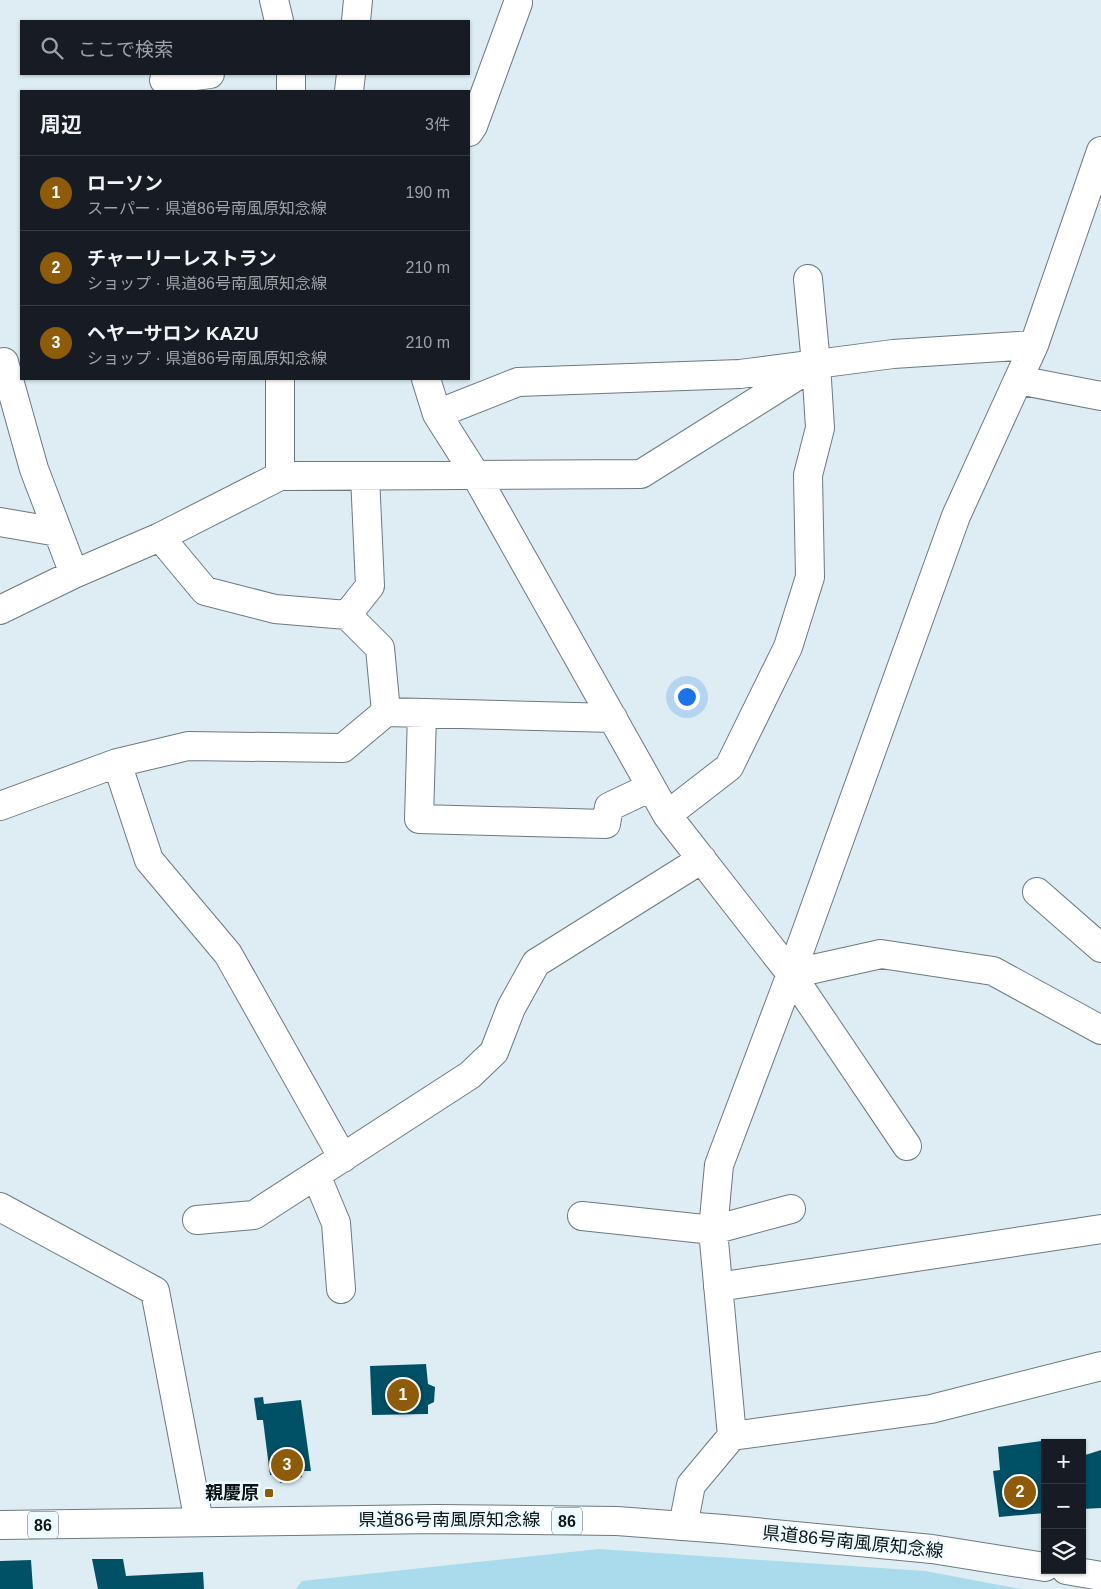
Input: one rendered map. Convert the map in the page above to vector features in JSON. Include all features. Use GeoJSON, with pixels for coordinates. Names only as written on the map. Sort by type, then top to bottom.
{"type":"FeatureCollection","features":[{"type":"Feature","properties":{"kind":"street"},"geometry":{"type":"LineString","coordinates":[[274,0],[280,20]]}},
{"type":"Feature","properties":{"kind":"street"},"geometry":{"type":"LineString","coordinates":[[356,20],[358,0]]}},
{"type":"Feature","properties":{"kind":"street"},"geometry":{"type":"LineString","coordinates":[[470,130],[518,3]]}},
{"type":"Feature","properties":{"kind":"street"},"geometry":{"type":"LineString","coordinates":[[164,80],[202,75]]}},
{"type":"Feature","properties":{"kind":"street"},"geometry":{"type":"LineString","coordinates":[[291,75],[291,90]]}},
{"type":"Feature","properties":{"kind":"street"},"geometry":{"type":"LineString","coordinates":[[350,90],[351,75]]}},
{"type":"Feature","properties":{"kind":"street"},"geometry":{"type":"LineString","coordinates":[[732,1436],[713,1230],[719,1165],[791,974],[956,516],[1034,345],[1101,151]]}},
{"type":"Feature","properties":{"kind":"street"},"geometry":{"type":"LineString","coordinates":[[667,815],[729,767],[788,647],[810,577],[808,475],[820,428],[808,279]]}},
{"type":"Feature","properties":{"kind":"street"},"geometry":{"type":"LineString","coordinates":[[438,414],[518,382],[740,374],[893,354],[1034,345]]}},
{"type":"Feature","properties":{"kind":"street"},"geometry":{"type":"LineString","coordinates":[[8,361],[34,468],[74,574]]}},
{"type":"Feature","properties":{"kind":"street"},"geometry":{"type":"LineString","coordinates":[[0,610],[74,574],[160,537],[280,476],[641,474],[816,364]]}},
{"type":"Feature","properties":{"kind":"street"},"geometry":{"type":"LineString","coordinates":[[280,380],[280,476]]}},
{"type":"Feature","properties":{"kind":"street"},"geometry":{"type":"LineString","coordinates":[[426,380],[438,414],[475,474],[667,815],[791,974],[907,1146]]}},
{"type":"Feature","properties":{"kind":"street"},"geometry":{"type":"LineString","coordinates":[[1018,380],[1101,396]]}},
{"type":"Feature","properties":{"kind":"street"},"geometry":{"type":"LineString","coordinates":[[347,615],[370,586],[365,476]]}},
{"type":"Feature","properties":{"kind":"street"},"geometry":{"type":"LineString","coordinates":[[0,522],[58,532]]}},
{"type":"Feature","properties":{"kind":"street"},"geometry":{"type":"LineString","coordinates":[[160,537],[205,591],[275,609],[347,615],[380,648],[386,712]]}},
{"type":"Feature","properties":{"kind":"street"},"geometry":{"type":"LineString","coordinates":[[0,806],[116,763],[188,746],[343,748],[386,712],[613,718]]}},
{"type":"Feature","properties":{"kind":"street"},"geometry":{"type":"LineString","coordinates":[[422,714],[419,818],[606,824],[608,806],[651,787]]}},
{"type":"Feature","properties":{"kind":"street"},"geometry":{"type":"LineString","coordinates":[[116,763],[149,860],[228,954],[343,1158]]}},
{"type":"Feature","properties":{"kind":"street"},"geometry":{"type":"LineString","coordinates":[[197,1220],[254,1215],[470,1075],[494,1052],[511,1008],[536,963],[702,860]]}},
{"type":"Feature","properties":{"kind":"street"},"geometry":{"type":"LineString","coordinates":[[1037,892],[1101,948]]}},
{"type":"Feature","properties":{"kind":"street"},"geometry":{"type":"LineString","coordinates":[[791,974],[881,954],[993,971],[1101,1030]]}},
{"type":"Feature","properties":{"kind":"street"},"geometry":{"type":"LineString","coordinates":[[316,1175],[336,1223],[341,1289]]}},
{"type":"Feature","properties":{"kind":"street"},"geometry":{"type":"LineString","coordinates":[[0,1207],[155,1290],[199,1522]]}},
{"type":"Feature","properties":{"kind":"street"},"geometry":{"type":"LineString","coordinates":[[582,1216],[713,1230],[791,1209]]}},
{"type":"Feature","properties":{"kind":"street"},"geometry":{"type":"LineString","coordinates":[[718,1287],[1101,1229]]}},
{"type":"Feature","properties":{"kind":"street"},"geometry":{"type":"LineString","coordinates":[[683,1526],[691,1485],[732,1436],[931,1408],[1101,1366]]}},
{"type":"Feature","properties":{"kind":"street","name":"県道86号南風原知念線"},"geometry":{"type":"LineString","coordinates":[[0,1525],[437,1519],[617,1521],[932,1549],[1041,1566]]}},
{"type":"Feature","properties":{"kind":"street"},"geometry":{"type":"LineString","coordinates":[[1086,1573],[1101,1576]]}},
{"type":"Feature","properties":{"kind":"shaded area"},"geometry":{"type":"Polygon","coordinates":[[[599,1549],[925,1571],[1021,1589],[296,1589],[302,1581],[599,1549]]]}},
{"type":"Feature","properties":{"kind":"building"},"geometry":{"type":"Polygon","coordinates":[[[426,1364],[428,1384],[435,1387],[434,1402],[428,1405],[428,1414],[372,1415],[370,1366],[426,1364]]]}},
{"type":"Feature","properties":{"kind":"building"},"geometry":{"type":"Polygon","coordinates":[[[263,1397],[264,1404],[301,1400],[311,1471],[301,1471],[302,1477],[280,1483],[279,1474],[270,1475],[263,1420],[257,1420],[254,1398],[263,1397]]]}},
{"type":"Feature","properties":{"kind":"building"},"geometry":{"type":"Polygon","coordinates":[[[1041,1441],[1041,1513],[999,1517],[993,1471],[1000,1470],[998,1447],[1041,1441]]]}},
{"type":"Feature","properties":{"kind":"building"},"geometry":{"type":"Polygon","coordinates":[[[1101,1450],[1101,1508],[1086,1509],[1086,1455],[1101,1450]]]}},
{"type":"Feature","properties":{"kind":"building"},"geometry":{"type":"Polygon","coordinates":[[[92,1559],[123,1559],[126,1576],[203,1572],[204,1589],[98,1589],[92,1559]]]}},
{"type":"Feature","properties":{"kind":"building"},"geometry":{"type":"Polygon","coordinates":[[[31,1560],[33,1589],[0,1589],[0,1561],[31,1560]]]}},
{"type":"Feature","properties":{"kind":"place","name":"ローソン"},"geometry":{"type":"Point","coordinates":[403,1395]}},
{"type":"Feature","properties":{"kind":"place","name":"ヘヤーサロン KAZU"},"geometry":{"type":"Point","coordinates":[287,1465]}},
{"type":"Feature","properties":{"kind":"place","name":"チャーリーレストラン"},"geometry":{"type":"Point","coordinates":[1020,1492]}},
{"type":"Feature","properties":{"kind":"place","name":"親慶原"},"geometry":{"type":"Point","coordinates":[269,1493]}}]}
